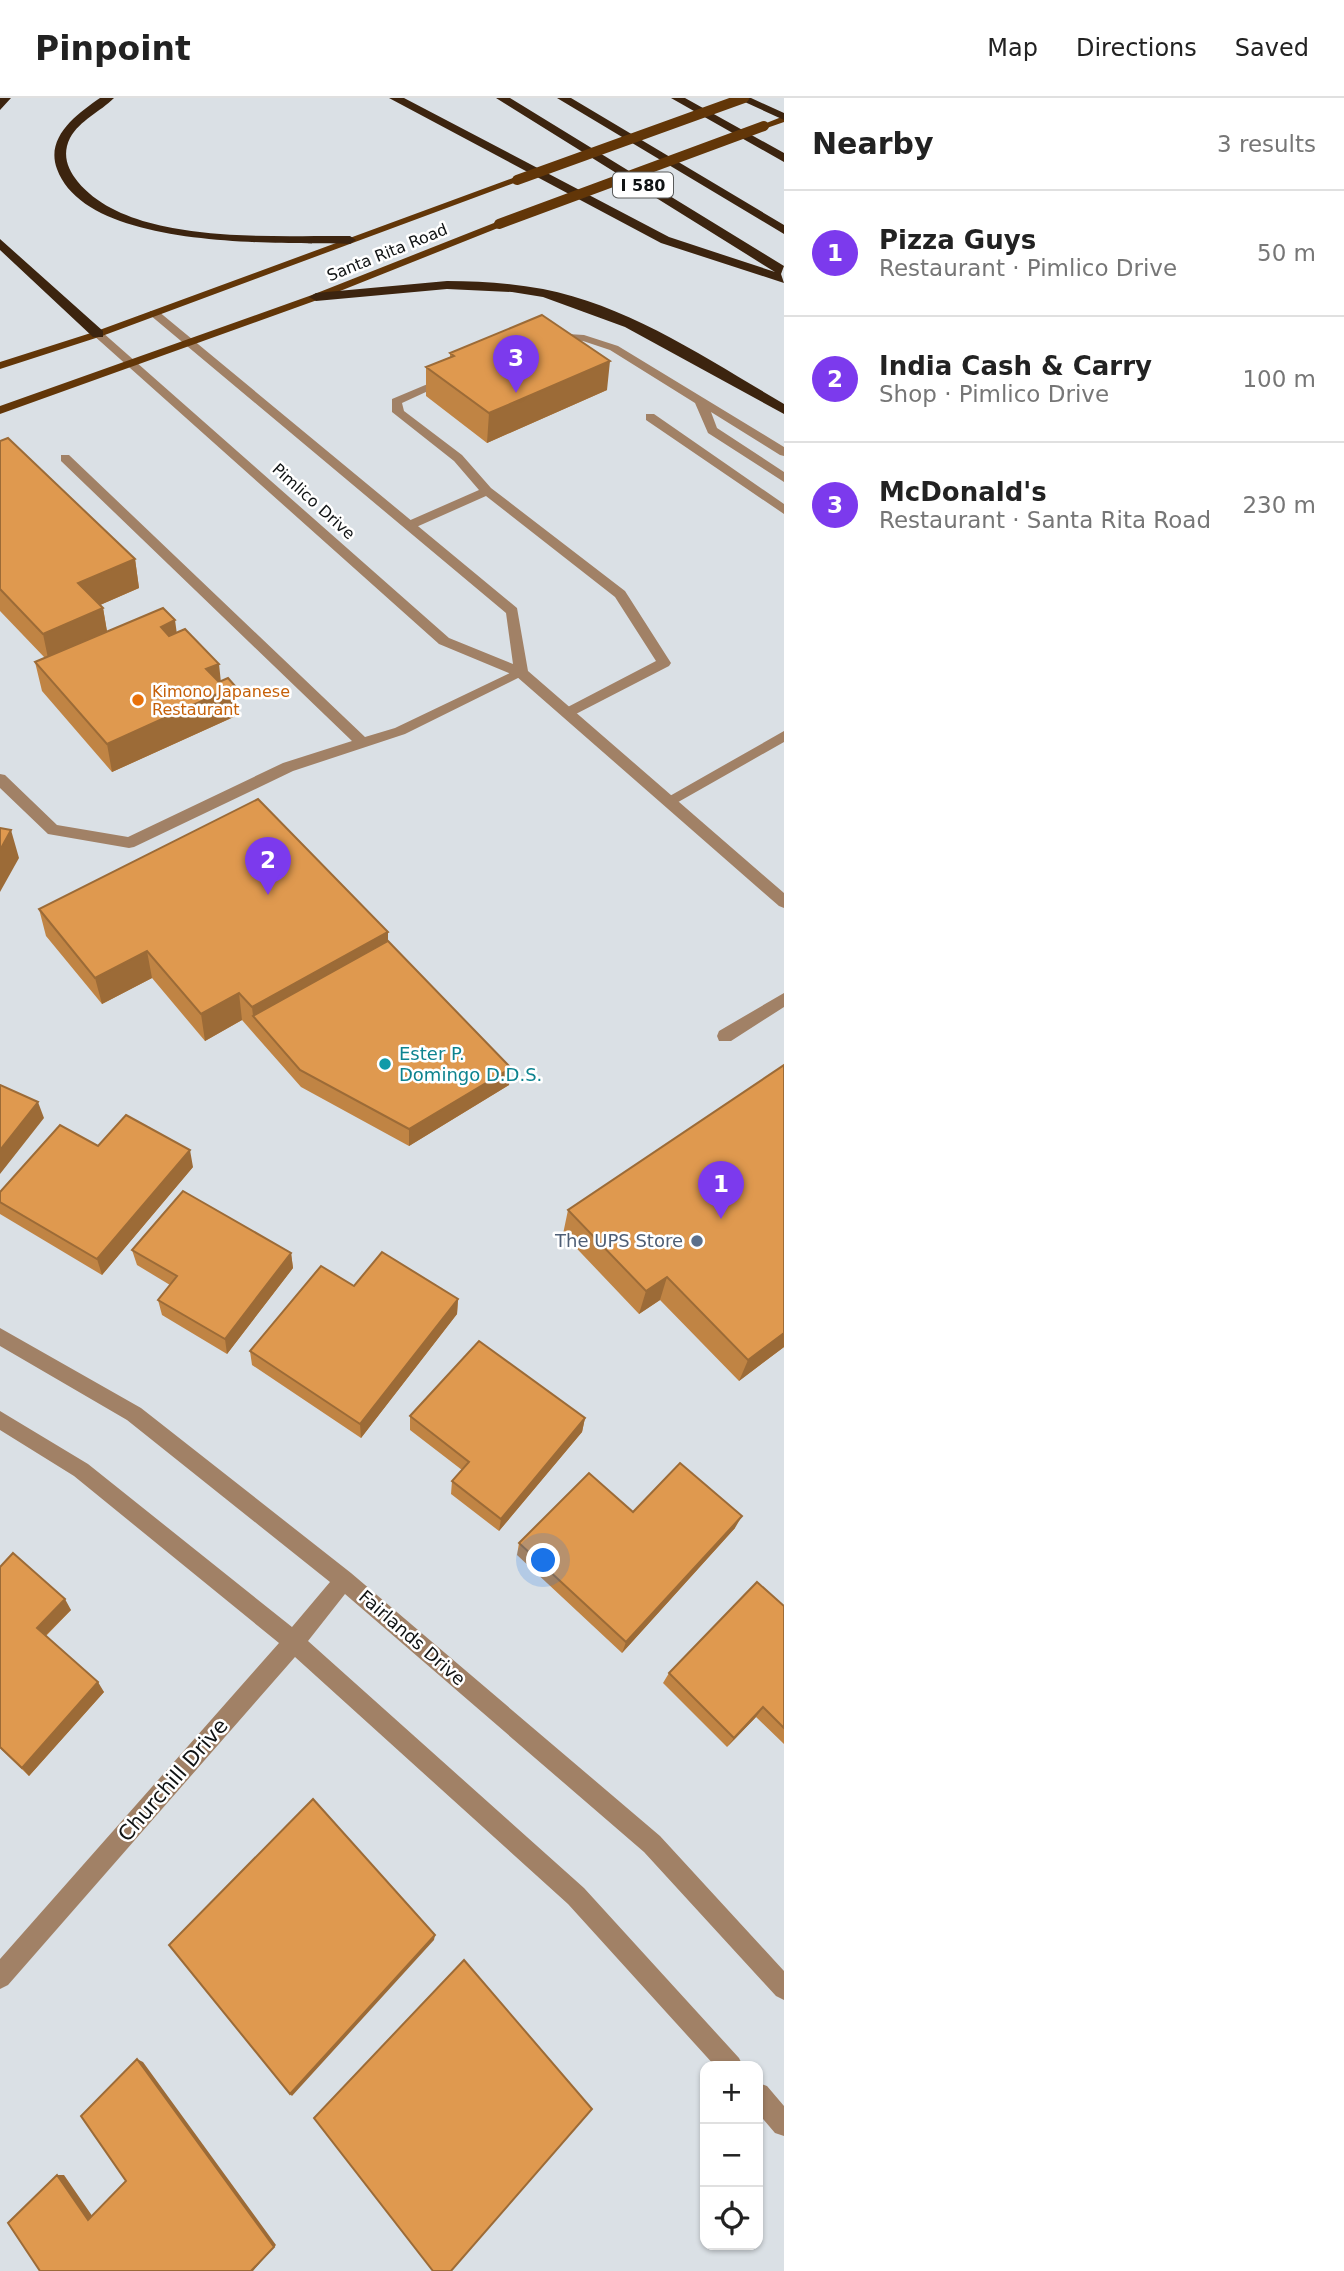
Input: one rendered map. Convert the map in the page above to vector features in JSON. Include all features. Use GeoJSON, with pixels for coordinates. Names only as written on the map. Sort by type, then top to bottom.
{"type":"FeatureCollection","features":[{"type":"Feature","properties":{"kind":"highway"},"geometry":{"type":"LineString","coordinates":[[0,107],[5,98]]}},
{"type":"Feature","properties":{"kind":"highway"},"geometry":{"type":"LineString","coordinates":[[108,98],[79,118],[62,141],[60,164],[69,183],[86,201],[123,220],[155,228],[192,233],[350,240]]}},
{"type":"Feature","properties":{"kind":"highway"},"geometry":{"type":"LineString","coordinates":[[395,98],[665,240],[784,279]]}},
{"type":"Feature","properties":{"kind":"highway","name":"I 580"},"geometry":{"type":"LineString","coordinates":[[502,98],[784,272]]}},
{"type":"Feature","properties":{"kind":"highway","name":"I 580"},"geometry":{"type":"LineString","coordinates":[[563,98],[784,230]]}},
{"type":"Feature","properties":{"kind":"highway"},"geometry":{"type":"LineString","coordinates":[[677,98],[784,158]]}},
{"type":"Feature","properties":{"kind":"highway"},"geometry":{"type":"LineString","coordinates":[[743,98],[784,118]]}},
{"type":"Feature","properties":{"kind":"highway"},"geometry":{"type":"LineString","coordinates":[[0,243],[98,334]]}},
{"type":"Feature","properties":{"kind":"highway"},"geometry":{"type":"LineString","coordinates":[[316,298],[436,285],[488,286],[574,302],[633,326],[784,410]]}},
{"type":"Feature","properties":{"kind":"main road","name":"Santa Rita Road"},"geometry":{"type":"LineString","coordinates":[[0,366],[98,334],[743,98]]}},
{"type":"Feature","properties":{"kind":"main road","name":"Santa Rita Road"},"geometry":{"type":"LineString","coordinates":[[0,410],[135,365],[316,298],[499,224],[784,118]]}},
{"type":"Feature","properties":{"kind":"street"},"geometry":{"type":"LineString","coordinates":[[0,779],[53,830],[129,843],[288,767],[400,732],[521,673],[512,611],[154,313]]}},
{"type":"Feature","properties":{"kind":"street","name":"Pimlico Drive"},"geometry":{"type":"LineString","coordinates":[[98,334],[444,641],[521,673],[784,902]]}},
{"type":"Feature","properties":{"kind":"street"},"geometry":{"type":"LineString","coordinates":[[537,341],[550,336],[584,338],[614,348],[784,452]]}},
{"type":"Feature","properties":{"kind":"street"},"geometry":{"type":"LineString","coordinates":[[460,374],[396,401],[398,412],[458,458],[487,491],[620,594],[664,663],[567,713]]}},
{"type":"Feature","properties":{"kind":"street"},"geometry":{"type":"LineString","coordinates":[[700,400],[712,430],[784,478]]}},
{"type":"Feature","properties":{"kind":"street"},"geometry":{"type":"LineString","coordinates":[[650,417],[784,510]]}},
{"type":"Feature","properties":{"kind":"street"},"geometry":{"type":"LineString","coordinates":[[65,458],[362,743]]}},
{"type":"Feature","properties":{"kind":"street"},"geometry":{"type":"LineString","coordinates":[[410,525],[487,491]]}},
{"type":"Feature","properties":{"kind":"street"},"geometry":{"type":"LineString","coordinates":[[668,801],[783,738]]}},
{"type":"Feature","properties":{"kind":"street"},"geometry":{"type":"LineString","coordinates":[[725,1036],[784,999]]}},
{"type":"Feature","properties":{"kind":"street","name":"Fairlands Drive"},"geometry":{"type":"LineString","coordinates":[[0,1336],[134,1414],[344,1580],[652,1844],[784,1988]]}},
{"type":"Feature","properties":{"kind":"street"},"geometry":{"type":"LineString","coordinates":[[0,1420],[81,1470],[294,1642],[576,1896],[727,2061]]}},
{"type":"Feature","properties":{"kind":"street","name":"Churchill Drive"},"geometry":{"type":"LineString","coordinates":[[0,1977],[294,1642],[344,1580]]}},
{"type":"Feature","properties":{"kind":"street"},"geometry":{"type":"LineString","coordinates":[[763,2101],[784,2124]]}},
{"type":"Feature","properties":{"kind":"building"},"geometry":{"type":"Polygon","coordinates":[[[542,315],[610,361],[489,413],[426,367],[454,356],[450,353],[542,315]]]}},
{"type":"Feature","properties":{"kind":"building"},"geometry":{"type":"Polygon","coordinates":[[[8,438],[135,559],[78,583],[103,608],[43,634],[0,589],[0,441],[8,438]]]}},
{"type":"Feature","properties":{"kind":"building"},"geometry":{"type":"Polygon","coordinates":[[[163,608],[175,620],[161,627],[169,636],[185,629],[219,664],[206,669],[219,682],[228,678],[235,686],[107,744],[35,662],[163,608]]]}},
{"type":"Feature","properties":{"kind":"building"},"geometry":{"type":"Polygon","coordinates":[[[258,799],[388,932],[252,1007],[239,993],[201,1014],[147,951],[95,978],[39,909],[258,799]]]}},
{"type":"Feature","properties":{"kind":"building"},"geometry":{"type":"Polygon","coordinates":[[[0,828],[11,830],[0,850],[0,828]]]}},
{"type":"Feature","properties":{"kind":"building"},"geometry":{"type":"Polygon","coordinates":[[[388,941],[511,1068],[409,1129],[300,1070],[253,1016],[388,941]]]}},
{"type":"Feature","properties":{"kind":"building"},"geometry":{"type":"Polygon","coordinates":[[[784,1065],[784,1333],[748,1360],[667,1277],[646,1291],[568,1210],[784,1065]]]}},
{"type":"Feature","properties":{"kind":"building"},"geometry":{"type":"Polygon","coordinates":[[[0,1085],[38,1102],[0,1150],[0,1085]]]}},
{"type":"Feature","properties":{"kind":"building"},"geometry":{"type":"Polygon","coordinates":[[[126,1115],[190,1150],[97,1259],[0,1202],[0,1192],[60,1125],[98,1146],[126,1115]]]}},
{"type":"Feature","properties":{"kind":"building"},"geometry":{"type":"Polygon","coordinates":[[[183,1191],[291,1253],[225,1339],[158,1300],[177,1276],[132,1250],[183,1191]]]}},
{"type":"Feature","properties":{"kind":"building"},"geometry":{"type":"Polygon","coordinates":[[[382,1252],[458,1299],[360,1424],[250,1351],[321,1266],[354,1286],[382,1252]]]}},
{"type":"Feature","properties":{"kind":"building"},"geometry":{"type":"Polygon","coordinates":[[[479,1341],[585,1418],[501,1519],[452,1481],[469,1462],[410,1416],[479,1341]]]}},
{"type":"Feature","properties":{"kind":"building"},"geometry":{"type":"Polygon","coordinates":[[[680,1463],[742,1516],[626,1642],[519,1543],[589,1473],[633,1512],[680,1463]]]}},
{"type":"Feature","properties":{"kind":"building"},"geometry":{"type":"Polygon","coordinates":[[[13,1553],[65,1599],[37,1628],[98,1682],[22,1768],[0,1747],[0,1567],[13,1553]]]}},
{"type":"Feature","properties":{"kind":"building"},"geometry":{"type":"Polygon","coordinates":[[[757,1582],[784,1606],[784,1728],[763,1707],[734,1738],[669,1673],[757,1582]]]}},
{"type":"Feature","properties":{"kind":"building"},"geometry":{"type":"Polygon","coordinates":[[[313,1799],[435,1935],[290,2094],[169,1945],[313,1799]]]}},
{"type":"Feature","properties":{"kind":"building"},"geometry":{"type":"Polygon","coordinates":[[[464,1960],[592,2109],[451,2271],[433,2271],[314,2118],[464,1960]]]}},
{"type":"Feature","properties":{"kind":"building"},"geometry":{"type":"Polygon","coordinates":[[[137,2059],[274,2247],[251,2271],[40,2271],[8,2223],[57,2175],[88,2220],[126,2181],[81,2116],[137,2059]]]}},
{"type":"Feature","properties":{"kind":"place","name":"McDonald's"},"geometry":{"type":"Point","coordinates":[516,393]}},
{"type":"Feature","properties":{"kind":"place","name":"Kimono Japanese Restaurant"},"geometry":{"type":"Point","coordinates":[138,700]}},
{"type":"Feature","properties":{"kind":"place","name":"India Cash & Carry"},"geometry":{"type":"Point","coordinates":[268,895]}},
{"type":"Feature","properties":{"kind":"place","name":"Ester P. Domingo D.D.S."},"geometry":{"type":"Point","coordinates":[385,1064]}},
{"type":"Feature","properties":{"kind":"place","name":"Pizza Guys"},"geometry":{"type":"Point","coordinates":[721,1219]}},
{"type":"Feature","properties":{"kind":"place","name":"The UPS Store"},"geometry":{"type":"Point","coordinates":[697,1241]}}]}
